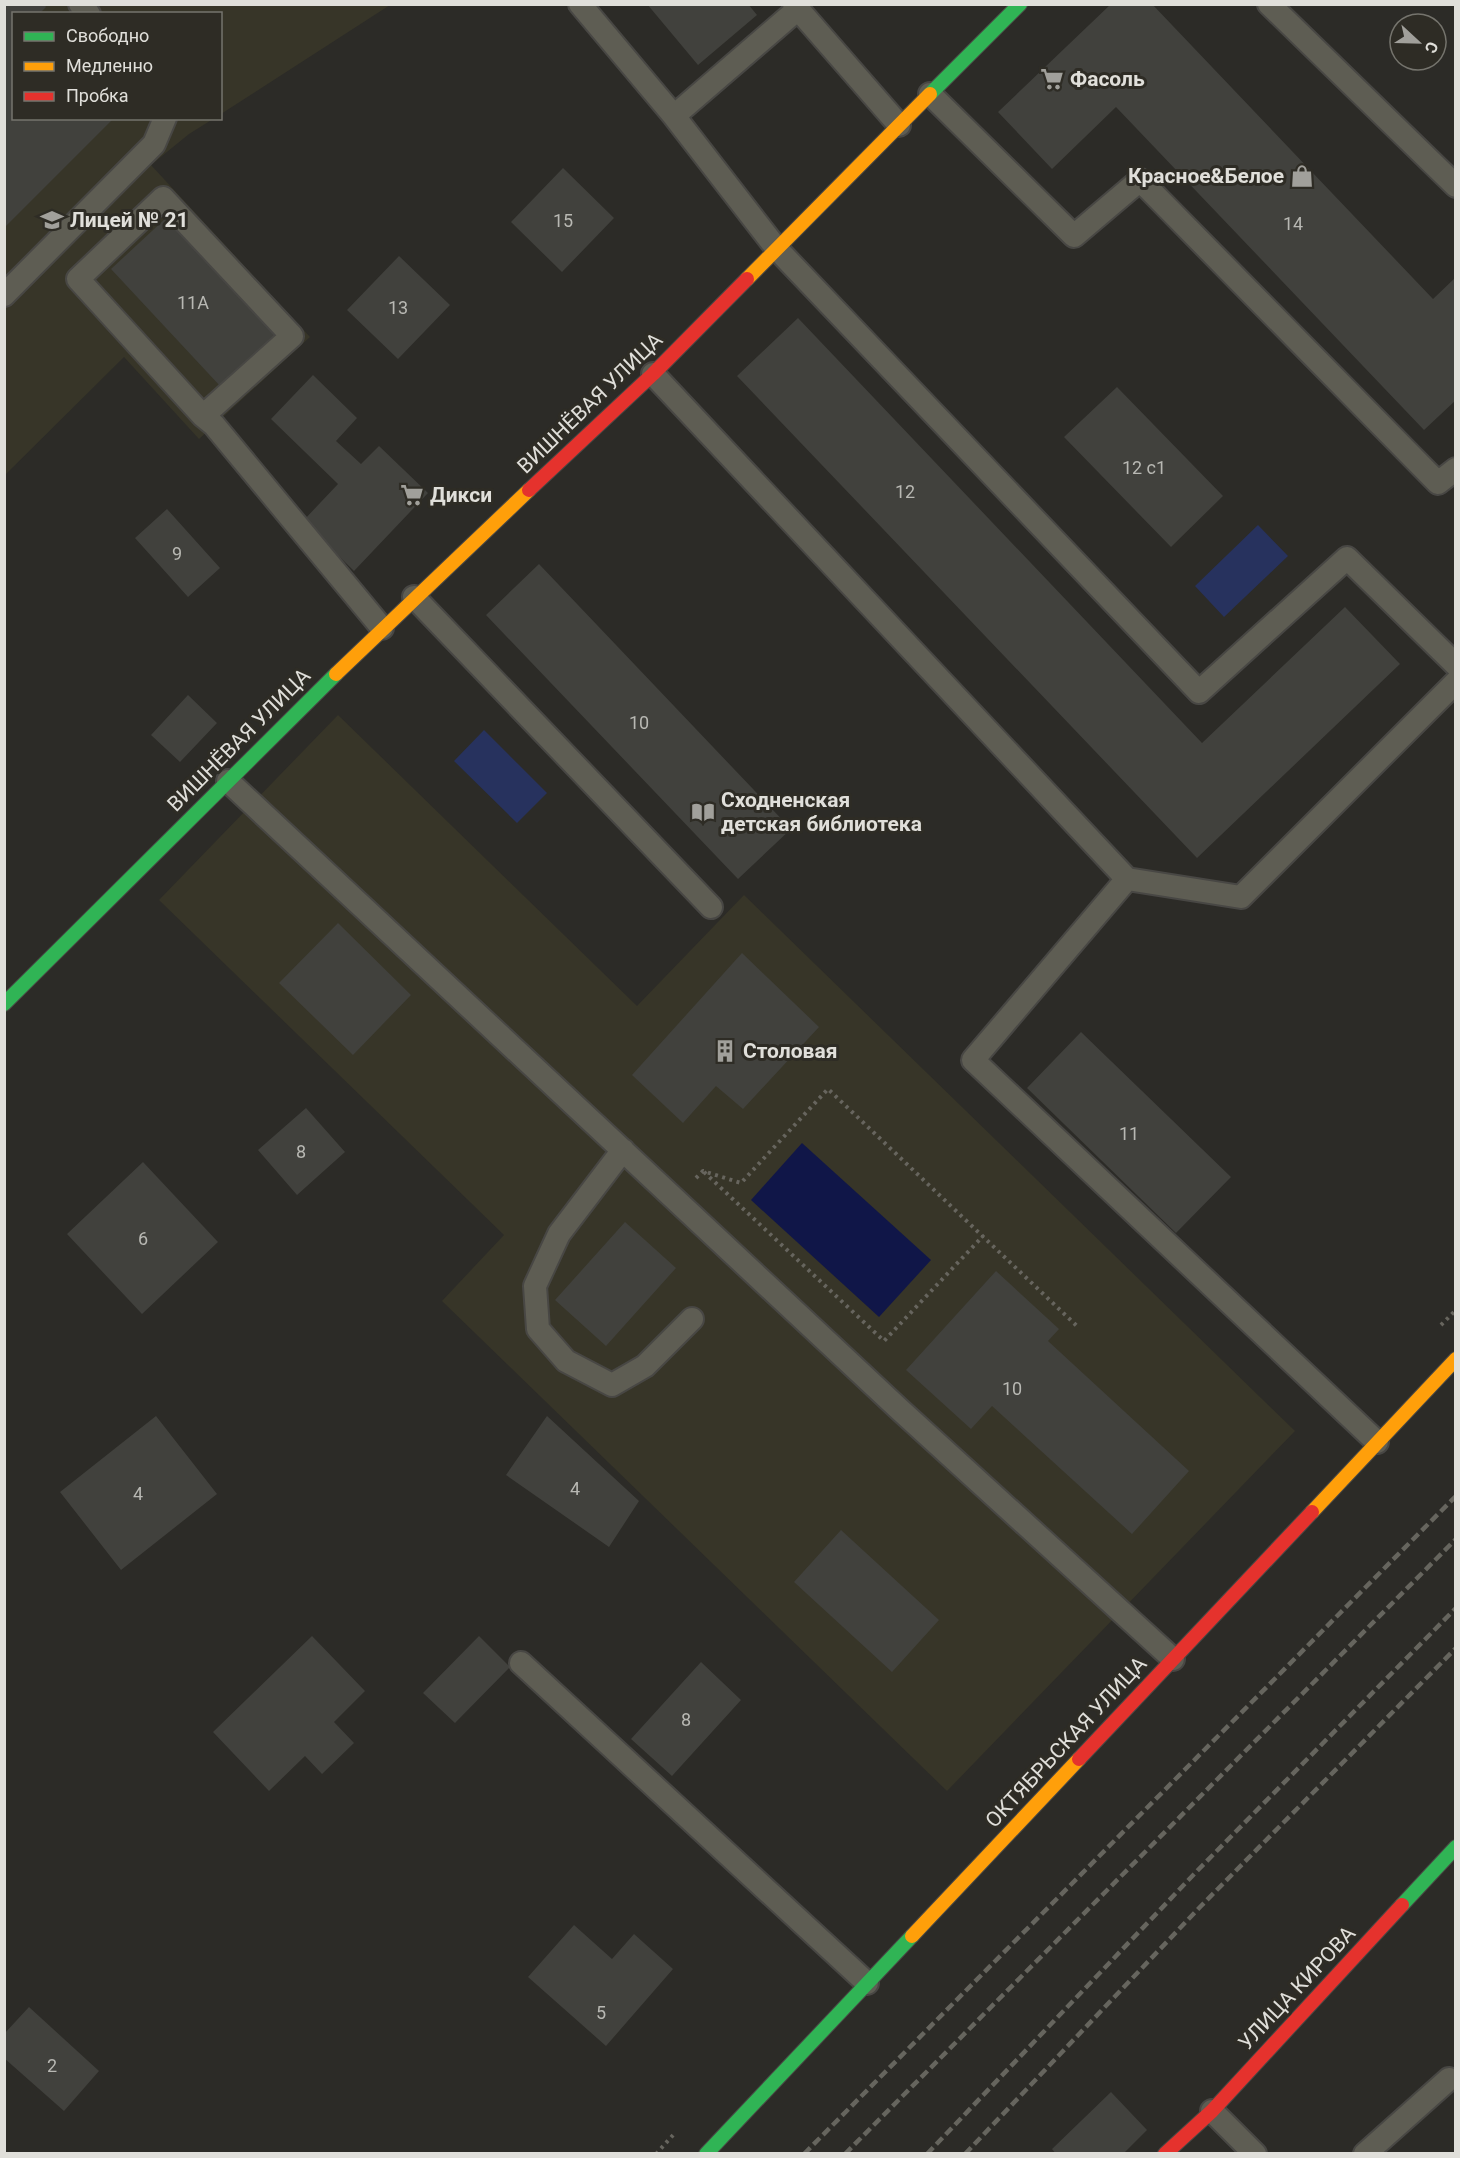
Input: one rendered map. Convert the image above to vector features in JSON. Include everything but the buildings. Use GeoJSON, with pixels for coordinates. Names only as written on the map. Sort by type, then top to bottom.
{"type":"FeatureCollection","features":[{"type":"Feature","properties":{"kind":"street","name":"ВИШНЁВАЯ УЛИЦА"},"geometry":{"type":"LineString","coordinates":[[4,1004],[382,628],[653,374],[1020,4]]}},
{"type":"Feature","properties":{"kind":"street","name":"ОКТЯБРЬСКАЯ УЛИЦА"},"geometry":{"type":"LineString","coordinates":[[706,2154],[1455,1359]]}},
{"type":"Feature","properties":{"kind":"street","name":"УЛИЦА КИРОВА"},"geometry":{"type":"LineString","coordinates":[[1165,2154],[1212,2111],[1455,1847]]}},
{"type":"Feature","properties":{"kind":"lane"},"geometry":{"type":"LineString","coordinates":[[580,4],[674,116],[777,249],[1199,692],[1347,558],[1455,665]]}},
{"type":"Feature","properties":{"kind":"lane"},"geometry":{"type":"LineString","coordinates":[[1269,4],[1455,186]]}},
{"type":"Feature","properties":{"kind":"lane"},"geometry":{"type":"LineString","coordinates":[[674,116],[796,7],[899,125]]}},
{"type":"Feature","properties":{"kind":"lane"},"geometry":{"type":"LineString","coordinates":[[930,94],[1074,236],[1140,180],[1438,483],[1455,469]]}},
{"type":"Feature","properties":{"kind":"lane"},"geometry":{"type":"LineString","coordinates":[[4,295],[154,144],[164,120]]}},
{"type":"Feature","properties":{"kind":"lane"},"geometry":{"type":"LineString","coordinates":[[204,416],[292,336],[164,198],[78,279],[204,416],[214,425],[382,628]]}},
{"type":"Feature","properties":{"kind":"lane"},"geometry":{"type":"LineString","coordinates":[[653,374],[1127,879],[1241,897],[1455,682]]}},
{"type":"Feature","properties":{"kind":"lane"},"geometry":{"type":"LineString","coordinates":[[414,597],[711,907]]}},
{"type":"Feature","properties":{"kind":"lane"},"geometry":{"type":"LineString","coordinates":[[228,781],[898,1408],[1173,1659]]}},
{"type":"Feature","properties":{"kind":"lane"},"geometry":{"type":"LineString","coordinates":[[1127,879],[973,1060],[1377,1442]]}},
{"type":"Feature","properties":{"kind":"lane"},"geometry":{"type":"LineString","coordinates":[[623,1150],[559,1234],[535,1286],[538,1329],[566,1361],[612,1385],[645,1366],[692,1319]]}},
{"type":"Feature","properties":{"kind":"lane"},"geometry":{"type":"LineString","coordinates":[[521,1663],[867,1983]]}},
{"type":"Feature","properties":{"kind":"lane"},"geometry":{"type":"LineString","coordinates":[[1365,2154],[1449,2079]]}},
{"type":"Feature","properties":{"kind":"lane"},"geometry":{"type":"LineString","coordinates":[[1212,2111],[1255,2154]]}},
{"type":"Feature","properties":{"kind":"path"},"geometry":{"type":"LineString","coordinates":[[703,1172],[741,1183],[828,1089],[1079,1328]]}},
{"type":"Feature","properties":{"kind":"path"},"geometry":{"type":"LineString","coordinates":[[675,1199],[703,1172]]}},
{"type":"Feature","properties":{"kind":"path"},"geometry":{"type":"LineString","coordinates":[[703,1172],[884,1341],[983,1236]]}},
{"type":"Feature","properties":{"kind":"shaded area"},"geometry":{"type":"Polygon","coordinates":[[[5,5],[390,5],[222,113],[222,12],[12,12],[12,120],[211,120],[189,134],[151,165],[310,337],[199,439],[124,357],[5,475],[5,5]]]}},
{"type":"Feature","properties":{"kind":"shaded area"},"geometry":{"type":"Polygon","coordinates":[[[1258,525],[1288,556],[1224,617],[1195,586],[1258,525]]]}},
{"type":"Feature","properties":{"kind":"shaded area"},"geometry":{"type":"Polygon","coordinates":[[[338,715],[637,1006],[744,895],[1295,1431],[947,1791],[442,1301],[504,1235],[159,900],[338,715]]]}},
{"type":"Feature","properties":{"kind":"shaded area"},"geometry":{"type":"Polygon","coordinates":[[[484,730],[547,793],[517,823],[454,761],[484,730]]]}},
{"type":"Feature","properties":{"kind":"shaded area"},"geometry":{"type":"Polygon","coordinates":[[[802,1143],[931,1260],[879,1317],[751,1200],[802,1143]]]}},
{"type":"Feature","properties":{"kind":"railway"},"geometry":{"type":"LineString","coordinates":[[804,2154],[1456,1496]]}},
{"type":"Feature","properties":{"kind":"railway"},"geometry":{"type":"LineString","coordinates":[[845,2154],[1456,1539]]}},
{"type":"Feature","properties":{"kind":"railway"},"geometry":{"type":"LineString","coordinates":[[927,2154],[1199,1869],[1456,1608]]}},
{"type":"Feature","properties":{"kind":"railway"},"geometry":{"type":"LineString","coordinates":[[965,2154],[1201,1906],[1456,1648]]}},
{"type":"Feature","properties":{"kind":"traffic: fast"},"geometry":{"type":"LineString","coordinates":[[930,94],[1020,4]]}},
{"type":"Feature","properties":{"kind":"traffic: fast"},"geometry":{"type":"LineString","coordinates":[[4,1004],[336,674]]}},
{"type":"Feature","properties":{"kind":"traffic: fast"},"geometry":{"type":"LineString","coordinates":[[1402,1905],[1456,1847]]}},
{"type":"Feature","properties":{"kind":"traffic: fast"},"geometry":{"type":"LineString","coordinates":[[706,2154],[912,1936]]}},
{"type":"Feature","properties":{"kind":"traffic: slow"},"geometry":{"type":"LineString","coordinates":[[747,279],[930,94]]}},
{"type":"Feature","properties":{"kind":"traffic: slow"},"geometry":{"type":"LineString","coordinates":[[336,674],[529,490]]}},
{"type":"Feature","properties":{"kind":"traffic: slow"},"geometry":{"type":"LineString","coordinates":[[1312,1512],[1456,1359]]}},
{"type":"Feature","properties":{"kind":"traffic: slow"},"geometry":{"type":"LineString","coordinates":[[912,1936],[1079,1759]]}},
{"type":"Feature","properties":{"kind":"traffic: jam"},"geometry":{"type":"LineString","coordinates":[[529,490],[653,374],[747,279]]}},
{"type":"Feature","properties":{"kind":"traffic: jam"},"geometry":{"type":"LineString","coordinates":[[1079,1759],[1312,1512]]}},
{"type":"Feature","properties":{"kind":"traffic: jam"},"geometry":{"type":"LineString","coordinates":[[1165,2154],[1212,2111],[1402,1905]]}},
{"type":"Feature","properties":{"kind":"place","name":"Фасоль"},"geometry":{"type":"Point","coordinates":[1052,79]}},
{"type":"Feature","properties":{"kind":"place","name":"Красное&Белое"},"geometry":{"type":"Point","coordinates":[1302,176]}},
{"type":"Feature","properties":{"kind":"place","name":"Лицей № 21"},"geometry":{"type":"Point","coordinates":[52,220]}},
{"type":"Feature","properties":{"kind":"place","name":"Дикси"},"geometry":{"type":"Point","coordinates":[412,495]}},
{"type":"Feature","properties":{"kind":"place","name":"Сходненская детская библиотека"},"geometry":{"type":"Point","coordinates":[703,812]}},
{"type":"Feature","properties":{"kind":"place","name":"Столовая"},"geometry":{"type":"Point","coordinates":[725,1051]}}]}
